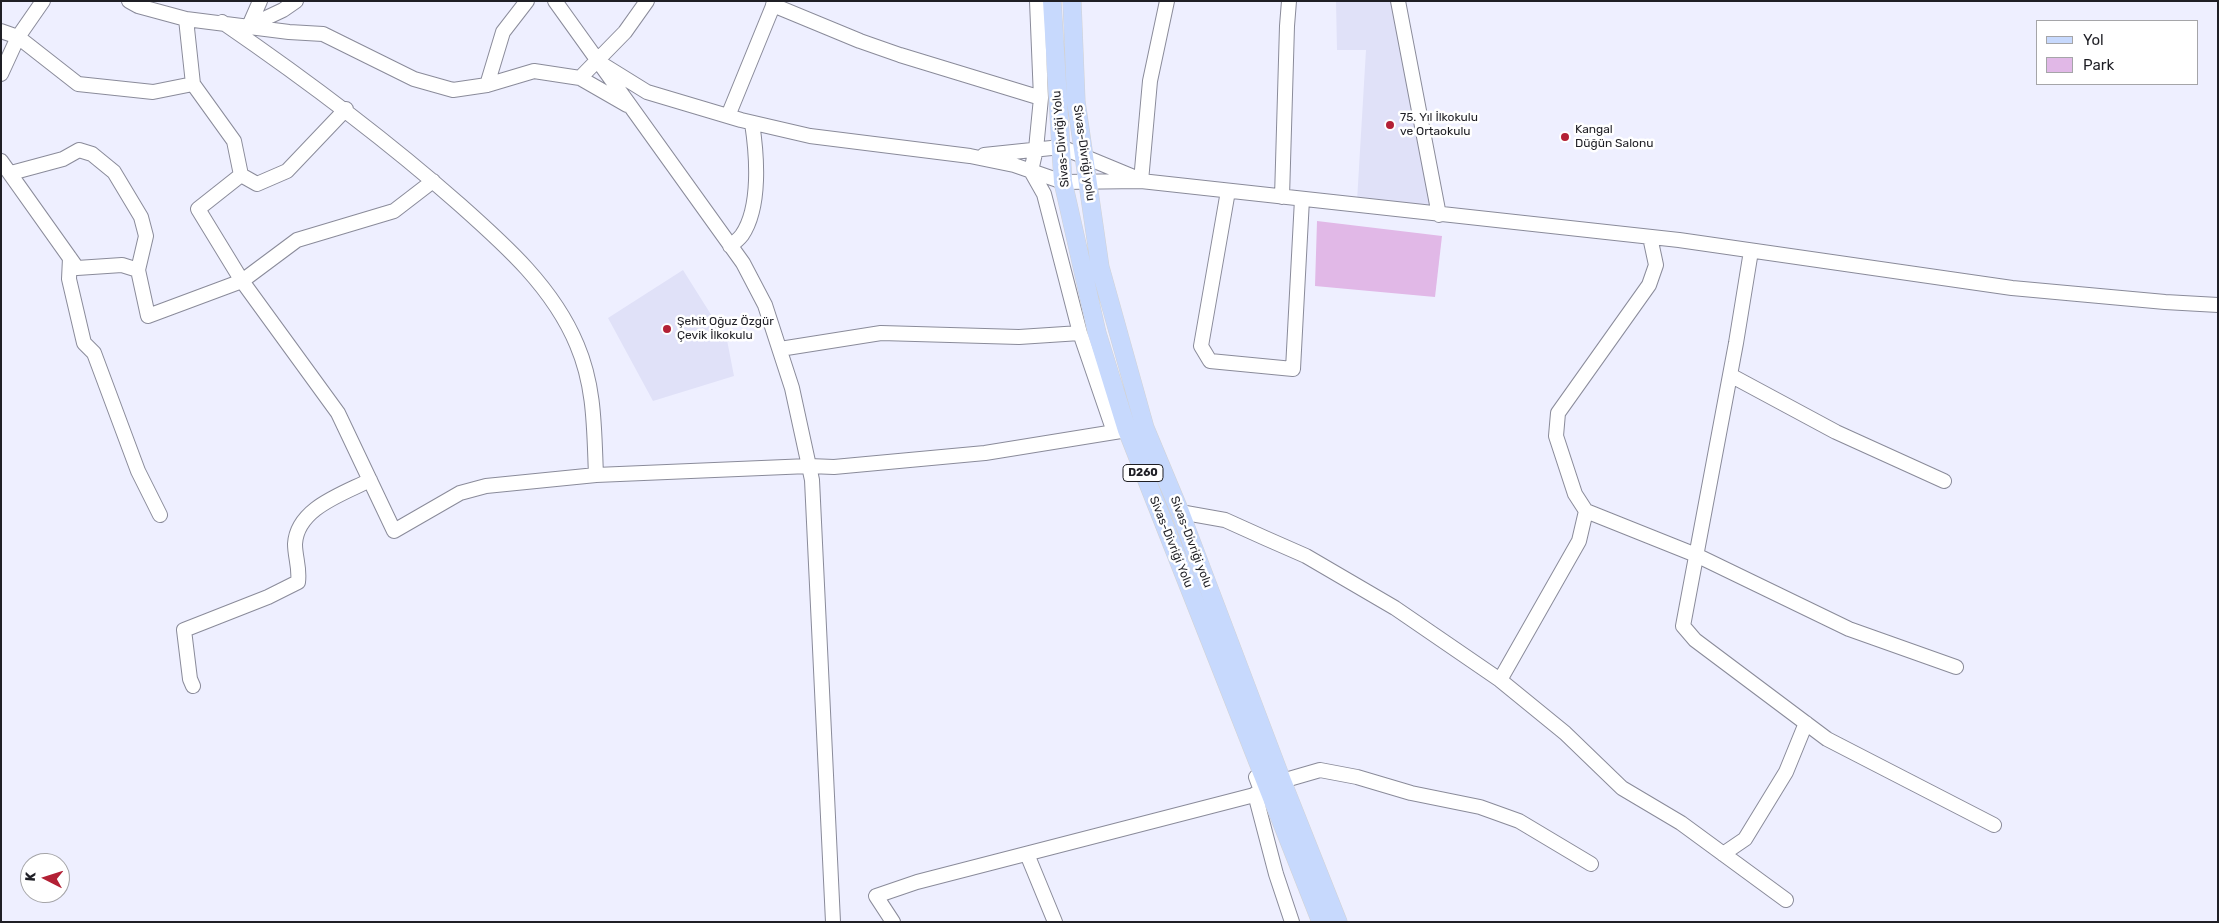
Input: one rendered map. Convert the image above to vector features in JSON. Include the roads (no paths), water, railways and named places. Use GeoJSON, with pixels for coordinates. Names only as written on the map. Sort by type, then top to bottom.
{"type":"FeatureCollection","features":[{"type":"Feature","properties":{"kind":"main road","name":"Sivas-Divriği Yolu"},"geometry":{"type":"LineString","coordinates":[[1052,1],[1063,182],[1120,431],[1321,922]]}},
{"type":"Feature","properties":{"kind":"main road","name":"Sivas-Divriği yolu"},"geometry":{"type":"LineString","coordinates":[[1072,1],[1076,101],[1100,267],[1145,428],[1180,512],[1282,781],[1338,922]]}},
{"type":"Feature","properties":{"kind":"street"},"geometry":{"type":"LineString","coordinates":[[1,74],[18,37],[43,1]]}},
{"type":"Feature","properties":{"kind":"street"},"geometry":{"type":"LineString","coordinates":[[249,26],[260,1]]}},
{"type":"Feature","properties":{"kind":"street"},"geometry":{"type":"LineString","coordinates":[[249,26],[283,10],[296,1]]}},
{"type":"Feature","properties":{"kind":"street"},"geometry":{"type":"LineString","coordinates":[[486,85],[503,32],[527,1]]}},
{"type":"Feature","properties":{"kind":"street"},"geometry":{"type":"LineString","coordinates":[[555,1],[743,263],[765,305],[792,388],[812,480],[833,922]]}},
{"type":"Feature","properties":{"kind":"street"},"geometry":{"type":"LineString","coordinates":[[580,78],[625,32],[646,1]]}},
{"type":"Feature","properties":{"kind":"street"},"geometry":{"type":"LineString","coordinates":[[893,922],[876,896],[916,882],[1262,792],[1080,333],[1050,212],[1044,194],[1031,171],[1036,149],[1041,98],[1037,1]]}},
{"type":"Feature","properties":{"kind":"street"},"geometry":{"type":"LineString","coordinates":[[1141,181],[1150,81],[1167,1]]}},
{"type":"Feature","properties":{"kind":"street"},"geometry":{"type":"LineString","coordinates":[[1282,197],[1286,26],[1289,1]]}},
{"type":"Feature","properties":{"kind":"street"},"geometry":{"type":"LineString","coordinates":[[1398,1],[1439,215]]}},
{"type":"Feature","properties":{"kind":"street"},"geometry":{"type":"LineString","coordinates":[[136,3],[186,19],[323,34],[414,79],[453,90],[486,85],[534,71],[580,78],[630,106]]}},
{"type":"Feature","properties":{"kind":"street"},"geometry":{"type":"LineString","coordinates":[[728,116],[774,3],[860,41],[1041,98]]}},
{"type":"Feature","properties":{"kind":"street"},"geometry":{"type":"LineString","coordinates":[[186,19],[193,84],[234,141],[241,175],[257,184],[287,171],[346,109]]}},
{"type":"Feature","properties":{"kind":"street"},"geometry":{"type":"LineString","coordinates":[[222,22],[346,109],[432,180],[510,250],[550,298],[577,344],[593,400],[596,475]]}},
{"type":"Feature","properties":{"kind":"street"},"geometry":{"type":"LineString","coordinates":[[1,31],[18,37],[78,84],[153,92],[193,84]]}},
{"type":"Feature","properties":{"kind":"street"},"geometry":{"type":"LineString","coordinates":[[597,60],[647,92],[752,123],[810,136],[970,156],[1014,165],[1063,182],[1141,181],[1650,238],[2012,288],[2218,305]]}},
{"type":"Feature","properties":{"kind":"street"},"geometry":{"type":"LineString","coordinates":[[730,246],[742,235],[755,202],[756,152],[752,123]]}},
{"type":"Feature","properties":{"kind":"street"},"geometry":{"type":"LineString","coordinates":[[970,156],[1061,146],[1141,181]]}},
{"type":"Feature","properties":{"kind":"street"},"geometry":{"type":"LineString","coordinates":[[11,174],[63,159],[79,150],[92,154],[114,172],[141,217],[146,236],[138,270],[148,316],[242,281],[298,240],[394,211],[432,180]]}},
{"type":"Feature","properties":{"kind":"street"},"geometry":{"type":"LineString","coordinates":[[1,161],[77,268],[122,264],[138,270]]}},
{"type":"Feature","properties":{"kind":"street"},"geometry":{"type":"LineString","coordinates":[[241,175],[198,209],[242,281],[338,412],[394,531],[460,493],[486,486],[596,475],[809,466],[834,467],[985,452],[1120,431]]}},
{"type":"Feature","properties":{"kind":"street"},"geometry":{"type":"LineString","coordinates":[[1228,191],[1200,346],[1210,361],[1293,369],[1302,199]]}},
{"type":"Feature","properties":{"kind":"street"},"geometry":{"type":"LineString","coordinates":[[1650,238],[1656,265],[1649,285],[1558,413],[1556,436],[1575,494],[1586,511],[1696,554],[1849,629],[1956,667]]}},
{"type":"Feature","properties":{"kind":"street"},"geometry":{"type":"LineString","coordinates":[[1750,251],[1730,375],[1683,626],[1695,640],[1827,739],[1994,825]]}},
{"type":"Feature","properties":{"kind":"street"},"geometry":{"type":"LineString","coordinates":[[70,258],[69,279],[84,343],[94,353],[138,471],[160,515]]}},
{"type":"Feature","properties":{"kind":"street"},"geometry":{"type":"LineString","coordinates":[[780,349],[881,333],[1019,337],[1080,333]]}},
{"type":"Feature","properties":{"kind":"street"},"geometry":{"type":"LineString","coordinates":[[1730,375],[1836,432],[1944,481]]}},
{"type":"Feature","properties":{"kind":"street"},"geometry":{"type":"LineString","coordinates":[[193,686],[190,679],[184,630],[268,597],[298,582],[300,569],[295,545],[298,529],[312,511],[370,480]]}},
{"type":"Feature","properties":{"kind":"street"},"geometry":{"type":"LineString","coordinates":[[1500,680],[1578,541],[1586,511]]}},
{"type":"Feature","properties":{"kind":"street"},"geometry":{"type":"LineString","coordinates":[[1180,512],[1226,520],[1306,556],[1395,608],[1500,680],[1565,732],[1622,788],[1681,823],[1786,900]]}},
{"type":"Feature","properties":{"kind":"street"},"geometry":{"type":"LineString","coordinates":[[1723,854],[1745,839],[1786,772],[1806,723]]}},
{"type":"Feature","properties":{"kind":"street"},"geometry":{"type":"LineString","coordinates":[[1282,781],[1320,770],[1357,777],[1411,793],[1480,807],[1519,821],[1591,864]]}},
{"type":"Feature","properties":{"kind":"street"},"geometry":{"type":"LineString","coordinates":[[1255,794],[1276,874],[1292,922]]}},
{"type":"Feature","properties":{"kind":"street"},"geometry":{"type":"LineString","coordinates":[[1027,854],[1055,922]]}},
{"type":"Feature","properties":{"kind":"place","name":"75. Yıl İlkokulu ve Ortaokulu"},"geometry":{"type":"Point","coordinates":[1390,125]}},
{"type":"Feature","properties":{"kind":"place","name":"Kangal Düğün Salonu"},"geometry":{"type":"Point","coordinates":[1565,137]}},
{"type":"Feature","properties":{"kind":"place","name":"Şehit Oğuz Özgür Çevik İlkokulu"},"geometry":{"type":"Point","coordinates":[667,329]}}]}
